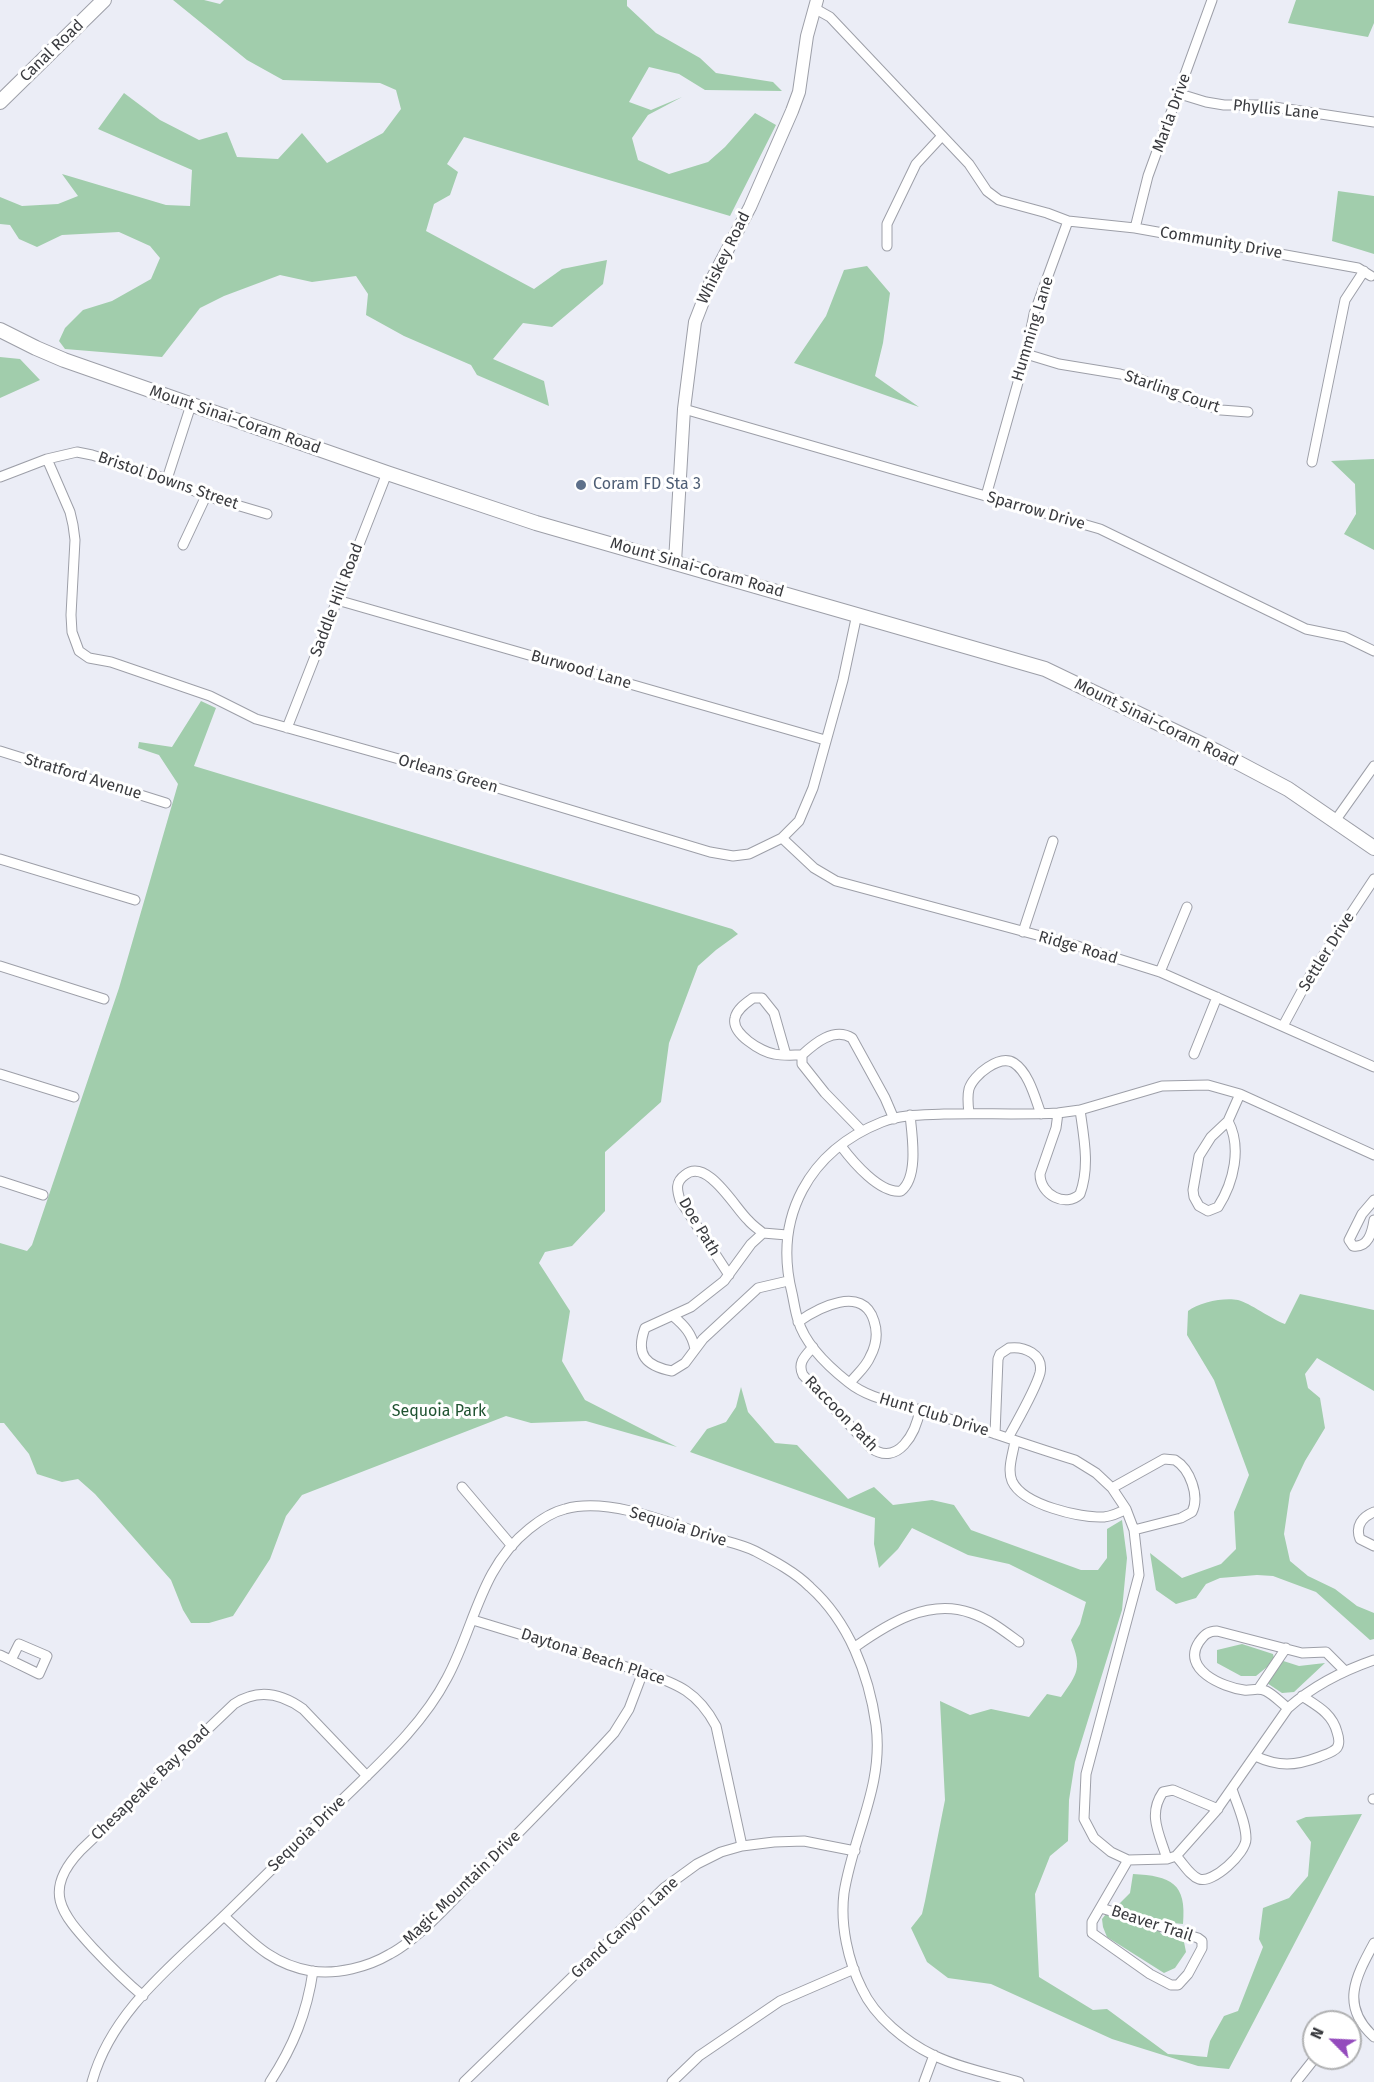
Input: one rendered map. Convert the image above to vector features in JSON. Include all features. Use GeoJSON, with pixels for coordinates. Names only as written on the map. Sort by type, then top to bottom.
{"type":"FeatureCollection","features":[{"type":"Feature","properties":{"kind":"main road","name":"Canal Road"},"geometry":{"type":"LineString","coordinates":[[0,102],[104,0]]}},
{"type":"Feature","properties":{"kind":"main road","name":"Mount Sinai-Coram Road"},"geometry":{"type":"LineString","coordinates":[[0,330],[64,360],[536,523],[1045,669],[1218,752],[1288,789],[1374,848]]}},
{"type":"Feature","properties":{"kind":"street","name":"Marla Drive"},"geometry":{"type":"LineString","coordinates":[[1135,228],[1148,176],[1212,0]]}},
{"type":"Feature","properties":{"kind":"street"},"geometry":{"type":"LineString","coordinates":[[816,4],[969,164],[987,191],[1010,205],[1047,213],[1068,221]]}},
{"type":"Feature","properties":{"kind":"street","name":"Whiskey Road"},"geometry":{"type":"LineString","coordinates":[[675,562],[684,409],[695,321],[711,281],[750,207],[792,111],[799,92],[807,36],[816,4]]}},
{"type":"Feature","properties":{"kind":"street","name":"Phyllis Lane"},"geometry":{"type":"LineString","coordinates":[[1180,93],[1206,102],[1224,105],[1261,105],[1374,122]]}},
{"type":"Feature","properties":{"kind":"street"},"geometry":{"type":"LineString","coordinates":[[887,246],[887,224],[916,164],[941,137]]}},
{"type":"Feature","properties":{"kind":"street","name":"Community Drive"},"geometry":{"type":"LineString","coordinates":[[1068,221],[1135,228],[1358,268],[1368,273],[1345,300],[1312,462]]}},
{"type":"Feature","properties":{"kind":"street","name":"Humming Lane"},"geometry":{"type":"LineString","coordinates":[[986,496],[1026,354],[1034,314],[1068,221]]}},
{"type":"Feature","properties":{"kind":"street","name":"Starling Court"},"geometry":{"type":"LineString","coordinates":[[1026,354],[1059,364],[1142,380],[1221,411],[1248,412]]}},
{"type":"Feature","properties":{"kind":"street"},"geometry":{"type":"LineString","coordinates":[[167,479],[191,405]]}},
{"type":"Feature","properties":{"kind":"street","name":"Sparrow Drive"},"geometry":{"type":"LineString","coordinates":[[684,409],[1100,529],[1306,628],[1345,637],[1374,651]]}},
{"type":"Feature","properties":{"kind":"street","name":"Bristol Downs Street"},"geometry":{"type":"LineString","coordinates":[[0,477],[47,459],[77,452],[93,454],[167,479],[206,496],[267,514]]}},
{"type":"Feature","properties":{"kind":"street","name":"Orleans Green"},"geometry":{"type":"LineString","coordinates":[[47,459],[73,525],[75,540],[71,615],[79,651],[89,658],[111,662],[210,696],[256,719],[431,768],[710,852],[733,856],[749,854],[783,838],[799,821],[806,807],[843,680],[857,614]]}},
{"type":"Feature","properties":{"kind":"street","name":"Saddle Hill Road"},"geometry":{"type":"LineString","coordinates":[[287,728],[387,473]]}},
{"type":"Feature","properties":{"kind":"street"},"geometry":{"type":"LineString","coordinates":[[183,545],[206,496]]}},
{"type":"Feature","properties":{"kind":"street","name":"Burwood Lane"},"geometry":{"type":"LineString","coordinates":[[337,600],[825,740]]}},
{"type":"Feature","properties":{"kind":"street","name":"Stratford Avenue"},"geometry":{"type":"LineString","coordinates":[[0,751],[166,803]]}},
{"type":"Feature","properties":{"kind":"street"},"geometry":{"type":"LineString","coordinates":[[1335,821],[1374,766]]}},
{"type":"Feature","properties":{"kind":"street","name":"Ridge Road"},"geometry":{"type":"LineString","coordinates":[[783,838],[814,868],[836,881],[1074,945],[1160,972],[1374,1067]]}},
{"type":"Feature","properties":{"kind":"street"},"geometry":{"type":"LineString","coordinates":[[1023,932],[1053,841]]}},
{"type":"Feature","properties":{"kind":"street"},"geometry":{"type":"LineString","coordinates":[[0,859],[135,900]]}},
{"type":"Feature","properties":{"kind":"street","name":"Settler Drive"},"geometry":{"type":"LineString","coordinates":[[1283,1026],[1311,974],[1374,879]]}},
{"type":"Feature","properties":{"kind":"street"},"geometry":{"type":"LineString","coordinates":[[1160,972],[1187,907]]}},
{"type":"Feature","properties":{"kind":"street"},"geometry":{"type":"LineString","coordinates":[[0,966],[104,999]]}},
{"type":"Feature","properties":{"kind":"street"},"geometry":{"type":"LineString","coordinates":[[1194,1054],[1217,997]]}},
{"type":"Feature","properties":{"kind":"street"},"geometry":{"type":"LineString","coordinates":[[786,1055],[774,1013],[762,998],[753,998],[740,1007],[734,1019],[741,1035],[773,1054],[786,1055],[802,1055],[826,1037],[841,1035],[852,1038],[884,1094],[894,1119]]}},
{"type":"Feature","properties":{"kind":"street"},"geometry":{"type":"LineString","coordinates":[[802,1055],[802,1064],[808,1073],[862,1131]]}},
{"type":"Feature","properties":{"kind":"street"},"geometry":{"type":"LineString","coordinates":[[969,1113],[968,1097],[972,1082],[983,1071],[1005,1061],[1012,1062],[1020,1070],[1041,1114]]}},
{"type":"Feature","properties":{"kind":"street"},"geometry":{"type":"LineString","coordinates":[[0,1074],[74,1097]]}},
{"type":"Feature","properties":{"kind":"street","name":"Hunt Club Drive"},"geometry":{"type":"LineString","coordinates":[[1128,1860],[1102,1846],[1084,1820],[1086,1774],[1139,1575],[1134,1530],[1126,1509],[1112,1488],[1096,1473],[1075,1460],[872,1396],[849,1383],[813,1347],[798,1322],[788,1281],[787,1235],[798,1198],[810,1176],[831,1153],[862,1131],[894,1119],[910,1115],[1058,1113],[1080,1110],[1162,1086],[1208,1085],[1240,1094],[1374,1155]]}},
{"type":"Feature","properties":{"kind":"street"},"geometry":{"type":"LineString","coordinates":[[1228,1121],[1234,1132],[1235,1152],[1232,1174],[1218,1207],[1208,1210],[1199,1206],[1194,1197],[1193,1190],[1199,1156],[1211,1137],[1228,1121],[1240,1094]]}},
{"type":"Feature","properties":{"kind":"street"},"geometry":{"type":"LineString","coordinates":[[1058,1113],[1056,1128],[1040,1174],[1040,1182],[1041,1187],[1050,1195],[1072,1199],[1080,1194],[1085,1173],[1086,1157],[1080,1110]]}},
{"type":"Feature","properties":{"kind":"street"},"geometry":{"type":"LineString","coordinates":[[841,1146],[850,1158],[877,1182],[892,1191],[901,1191],[910,1181],[912,1169],[910,1115]]}},
{"type":"Feature","properties":{"kind":"street","name":"Doe Path"},"geometry":{"type":"LineString","coordinates":[[729,1275],[680,1200],[677,1187],[681,1178],[693,1171],[708,1175],[748,1221],[763,1233]]}},
{"type":"Feature","properties":{"kind":"street"},"geometry":{"type":"LineString","coordinates":[[0,1181],[43,1195]]}},
{"type":"Feature","properties":{"kind":"street"},"geometry":{"type":"LineString","coordinates":[[1374,1200],[1354,1228],[1349,1240],[1353,1246],[1359,1247],[1365,1244],[1372,1231],[1374,1220]]}},
{"type":"Feature","properties":{"kind":"street"},"geometry":{"type":"LineString","coordinates":[[787,1235],[763,1233],[751,1244],[729,1275],[691,1307],[645,1328],[640,1347],[644,1357],[654,1367],[672,1371],[685,1363],[703,1339],[758,1288],[788,1281]]}},
{"type":"Feature","properties":{"kind":"street"},"geometry":{"type":"LineString","coordinates":[[798,1322],[817,1309],[839,1302],[856,1303],[868,1309],[876,1326],[874,1350],[869,1361],[849,1383]]}},
{"type":"Feature","properties":{"kind":"street"},"geometry":{"type":"LineString","coordinates":[[673,1316],[687,1328],[695,1349]]}},
{"type":"Feature","properties":{"kind":"street","name":"Raccoon Path"},"geometry":{"type":"LineString","coordinates":[[813,1347],[801,1362],[800,1369],[803,1375],[877,1453],[889,1455],[901,1448],[917,1426],[920,1410]]}},
{"type":"Feature","properties":{"kind":"street"},"geometry":{"type":"LineString","coordinates":[[995,1434],[998,1359],[1000,1354],[1009,1348],[1026,1350],[1036,1355],[1040,1374],[1011,1439],[1011,1479],[1018,1490],[1030,1499],[1054,1509],[1094,1516],[1114,1515],[1126,1509]]}},
{"type":"Feature","properties":{"kind":"street"},"geometry":{"type":"LineString","coordinates":[[1112,1488],[1164,1459],[1175,1460],[1184,1469],[1192,1485],[1195,1499],[1191,1512],[1181,1518],[1134,1530]]}},
{"type":"Feature","properties":{"kind":"street"},"geometry":{"type":"LineString","coordinates":[[462,1487],[512,1546]]}},
{"type":"Feature","properties":{"kind":"street","name":"Sequoia Drive"},"geometry":{"type":"LineString","coordinates":[[92,2082],[104,2047],[123,2017],[186,1949],[224,1916],[416,1725],[436,1698],[449,1675],[490,1573],[512,1546],[537,1524],[565,1509],[581,1507],[611,1508],[647,1514],[751,1549],[785,1568],[811,1587],[829,1608],[855,1647],[867,1681],[876,1725],[878,1763],[844,1893],[843,1917],[847,1943],[863,1992],[892,2028],[933,2055],[1019,2082]]}},
{"type":"Feature","properties":{"kind":"street"},"geometry":{"type":"LineString","coordinates":[[1374,1512],[1360,1522],[1358,1535],[1364,1542],[1374,1546]]}},
{"type":"Feature","properties":{"kind":"street"},"geometry":{"type":"LineString","coordinates":[[855,1647],[900,1619],[932,1608],[950,1608],[971,1613],[993,1623],[1019,1642]]}},
{"type":"Feature","properties":{"kind":"street","name":"Daytona Beach Place"},"geometry":{"type":"LineString","coordinates":[[473,1620],[643,1672],[686,1690],[706,1708],[716,1726],[742,1846]]}},
{"type":"Feature","properties":{"kind":"street"},"geometry":{"type":"LineString","coordinates":[[1288,1708],[1259,1688],[1240,1689],[1207,1676],[1196,1666],[1195,1649],[1206,1633],[1217,1630],[1309,1653],[1326,1652],[1344,1670]]}},
{"type":"Feature","properties":{"kind":"street"},"geometry":{"type":"LineString","coordinates":[[1259,1688],[1286,1648]]}},
{"type":"Feature","properties":{"kind":"street"},"geometry":{"type":"LineString","coordinates":[[0,1655],[11,1660]]}},
{"type":"Feature","properties":{"kind":"street"},"geometry":{"type":"LineString","coordinates":[[1101,1908],[1128,1860],[1167,1859],[1176,1856],[1218,1809],[1288,1708],[1302,1696],[1344,1670],[1374,1660]]}},
{"type":"Feature","properties":{"kind":"street","name":"Magic Mountain Drive"},"geometry":{"type":"LineString","coordinates":[[224,1916],[269,1957],[293,1967],[313,1971],[335,1971],[372,1962],[406,1944],[460,1893],[614,1732],[629,1709],[643,1672]]}},
{"type":"Feature","properties":{"kind":"street","name":"Chesapeake Bay Road"},"geometry":{"type":"LineString","coordinates":[[143,1996],[114,1971],[66,1916],[61,1905],[60,1881],[67,1866],[81,1850],[243,1698],[276,1694],[294,1703],[303,1709],[367,1776]]}},
{"type":"Feature","properties":{"kind":"street"},"geometry":{"type":"LineString","coordinates":[[1255,1756],[1278,1765],[1309,1761],[1333,1752],[1338,1747],[1340,1741],[1331,1717],[1302,1696]]}},
{"type":"Feature","properties":{"kind":"street"},"geometry":{"type":"LineString","coordinates":[[1176,1856],[1192,1875],[1206,1880],[1214,1877],[1239,1856],[1245,1845],[1245,1828],[1232,1789]]}},
{"type":"Feature","properties":{"kind":"street"},"geometry":{"type":"LineString","coordinates":[[1167,1859],[1154,1813],[1163,1792],[1173,1791],[1218,1809]]}},
{"type":"Feature","properties":{"kind":"street","name":"Grand Canyon Lane"},"geometry":{"type":"LineString","coordinates":[[464,2082],[664,1888],[697,1864],[721,1852],[742,1846],[774,1842],[804,1841],[855,1851]]}},
{"type":"Feature","properties":{"kind":"street","name":"Beaver Trail"},"geometry":{"type":"LineString","coordinates":[[1101,1908],[1202,1941],[1202,1947],[1183,1980],[1178,1985],[1172,1985],[1159,1980],[1094,1936],[1092,1922],[1101,1908]]}},
{"type":"Feature","properties":{"kind":"street"},"geometry":{"type":"LineString","coordinates":[[1355,2010],[1356,1983],[1374,1943]]}},
{"type":"Feature","properties":{"kind":"street"},"geometry":{"type":"LineString","coordinates":[[672,2082],[699,2056],[780,2001],[854,1969]]}},
{"type":"Feature","properties":{"kind":"street"},"geometry":{"type":"LineString","coordinates":[[270,2082],[300,2029],[307,2006],[313,1971]]}},
{"type":"Feature","properties":{"kind":"street"},"geometry":{"type":"LineString","coordinates":[[1362,2024],[1374,2037]]}},
{"type":"Feature","properties":{"kind":"street"},"geometry":{"type":"LineString","coordinates":[[924,2082],[933,2055]]}},
{"type":"Feature","properties":{"kind":"street"},"geometry":{"type":"LineString","coordinates":[[1296,2082],[1306,2070]]}},
{"type":"Feature","properties":{"kind":"green space"},"geometry":{"type":"Polygon","coordinates":[[[173,0],[204,0],[220,4],[224,0],[627,0],[627,6],[656,33],[700,58],[716,73],[773,82],[782,91],[705,90],[679,74],[649,67],[629,102],[651,110],[682,97],[648,115],[632,138],[638,160],[669,174],[708,162],[725,147],[755,113],[776,125],[730,216],[464,137],[447,164],[458,172],[450,195],[434,204],[426,231],[534,289],[562,269],[607,260],[603,284],[552,327],[523,323],[493,359],[544,381],[549,406],[477,375],[471,365],[404,336],[366,315],[368,294],[356,276],[312,282],[280,275],[224,296],[200,308],[162,357],[65,349],[59,341],[65,328],[83,310],[112,301],[151,279],[160,258],[150,246],[119,232],[62,235],[37,247],[19,239],[10,225],[0,224],[0,197],[22,206],[58,204],[78,196],[62,174],[166,205],[190,206],[192,170],[98,129],[124,93],[160,120],[199,140],[227,132],[237,157],[278,159],[302,133],[327,163],[383,133],[401,109],[396,90],[380,83],[283,80],[247,60],[173,0]]]}},
{"type":"Feature","properties":{"kind":"green space"},"geometry":{"type":"Polygon","coordinates":[[[1296,0],[1374,0],[1374,23],[1368,37],[1288,23],[1296,0]]]}},
{"type":"Feature","properties":{"kind":"green space"},"geometry":{"type":"Polygon","coordinates":[[[1338,191],[1374,196],[1374,254],[1332,241],[1338,191]]]}},
{"type":"Feature","properties":{"kind":"green space"},"geometry":{"type":"Polygon","coordinates":[[[867,266],[890,293],[883,343],[875,376],[919,407],[794,363],[826,316],[844,270],[867,266]]]}},
{"type":"Feature","properties":{"kind":"green space"},"geometry":{"type":"Polygon","coordinates":[[[0,357],[20,359],[40,380],[0,398],[0,357]]]}},
{"type":"Feature","properties":{"kind":"green space"},"geometry":{"type":"Polygon","coordinates":[[[1374,459],[1374,550],[1344,534],[1356,514],[1355,484],[1331,461],[1374,459]]]}},
{"type":"Feature","properties":{"kind":"green space","name":"Sequoia Park"},"geometry":{"type":"Polygon","coordinates":[[[201,701],[216,708],[194,766],[732,929],[738,934],[698,966],[669,1043],[661,1102],[605,1152],[605,1211],[572,1246],[545,1252],[539,1263],[570,1311],[562,1361],[585,1400],[677,1447],[586,1421],[531,1423],[506,1416],[302,1495],[286,1516],[270,1559],[233,1616],[209,1623],[191,1623],[171,1580],[95,1494],[78,1479],[62,1482],[37,1474],[29,1454],[4,1423],[0,1423],[0,1243],[27,1251],[32,1245],[119,988],[178,784],[159,755],[138,748],[139,742],[172,747],[201,701]]]}},
{"type":"Feature","properties":{"kind":"green space"},"geometry":{"type":"Polygon","coordinates":[[[1300,1294],[1374,1310],[1374,1391],[1317,1358],[1305,1374],[1308,1388],[1320,1398],[1325,1428],[1305,1461],[1290,1493],[1284,1534],[1290,1561],[1308,1576],[1335,1589],[1357,1606],[1374,1613],[1374,1639],[1370,1640],[1316,1592],[1273,1576],[1220,1578],[1206,1584],[1196,1598],[1176,1604],[1156,1590],[1150,1553],[1182,1578],[1221,1564],[1236,1549],[1234,1512],[1249,1475],[1214,1380],[1187,1335],[1188,1311],[1205,1303],[1233,1299],[1285,1324],[1300,1294]]]}},
{"type":"Feature","properties":{"kind":"green space"},"geometry":{"type":"Polygon","coordinates":[[[741,1387],[748,1412],[775,1443],[797,1445],[848,1499],[874,1487],[893,1505],[932,1500],[954,1505],[971,1530],[1081,1570],[1098,1570],[1107,1558],[1107,1529],[1122,1520],[1127,1558],[1122,1610],[1075,1762],[1069,1800],[1068,1841],[1050,1856],[1035,1894],[1039,1977],[1093,2010],[1107,2009],[1168,2054],[1207,2057],[1210,2041],[1224,2016],[1238,2011],[1263,1947],[1259,1939],[1263,1908],[1289,1898],[1308,1876],[1311,1842],[1296,1821],[1306,1817],[1362,1814],[1229,2069],[1198,2066],[1112,2039],[991,1984],[948,1978],[927,1962],[911,1928],[922,1914],[945,1800],[940,1701],[970,1715],[991,1709],[1029,1717],[1047,1694],[1061,1697],[1075,1676],[1077,1664],[1071,1640],[1080,1624],[1086,1602],[1009,1564],[968,1555],[912,1528],[898,1549],[879,1568],[874,1544],[875,1518],[690,1452],[707,1429],[726,1422],[736,1407],[741,1387]]]}},
{"type":"Feature","properties":{"kind":"green space"},"geometry":{"type":"Polygon","coordinates":[[[1242,1644],[1273,1654],[1274,1658],[1299,1666],[1325,1663],[1294,1692],[1282,1693],[1267,1683],[1267,1667],[1256,1676],[1241,1676],[1217,1663],[1217,1650],[1242,1644]]]}},
{"type":"Feature","properties":{"kind":"green space"},"geometry":{"type":"Polygon","coordinates":[[[1133,1874],[1167,1880],[1174,1884],[1182,1899],[1183,1924],[1163,1922],[1160,1933],[1184,1942],[1186,1952],[1175,1968],[1164,1973],[1107,1937],[1103,1927],[1102,1919],[1113,1905],[1120,1903],[1130,1893],[1133,1874]]]}},
{"type":"Feature","properties":{"kind":"place","name":"Coram FD Sta 3"},"geometry":{"type":"Point","coordinates":[581,485]}}]}
